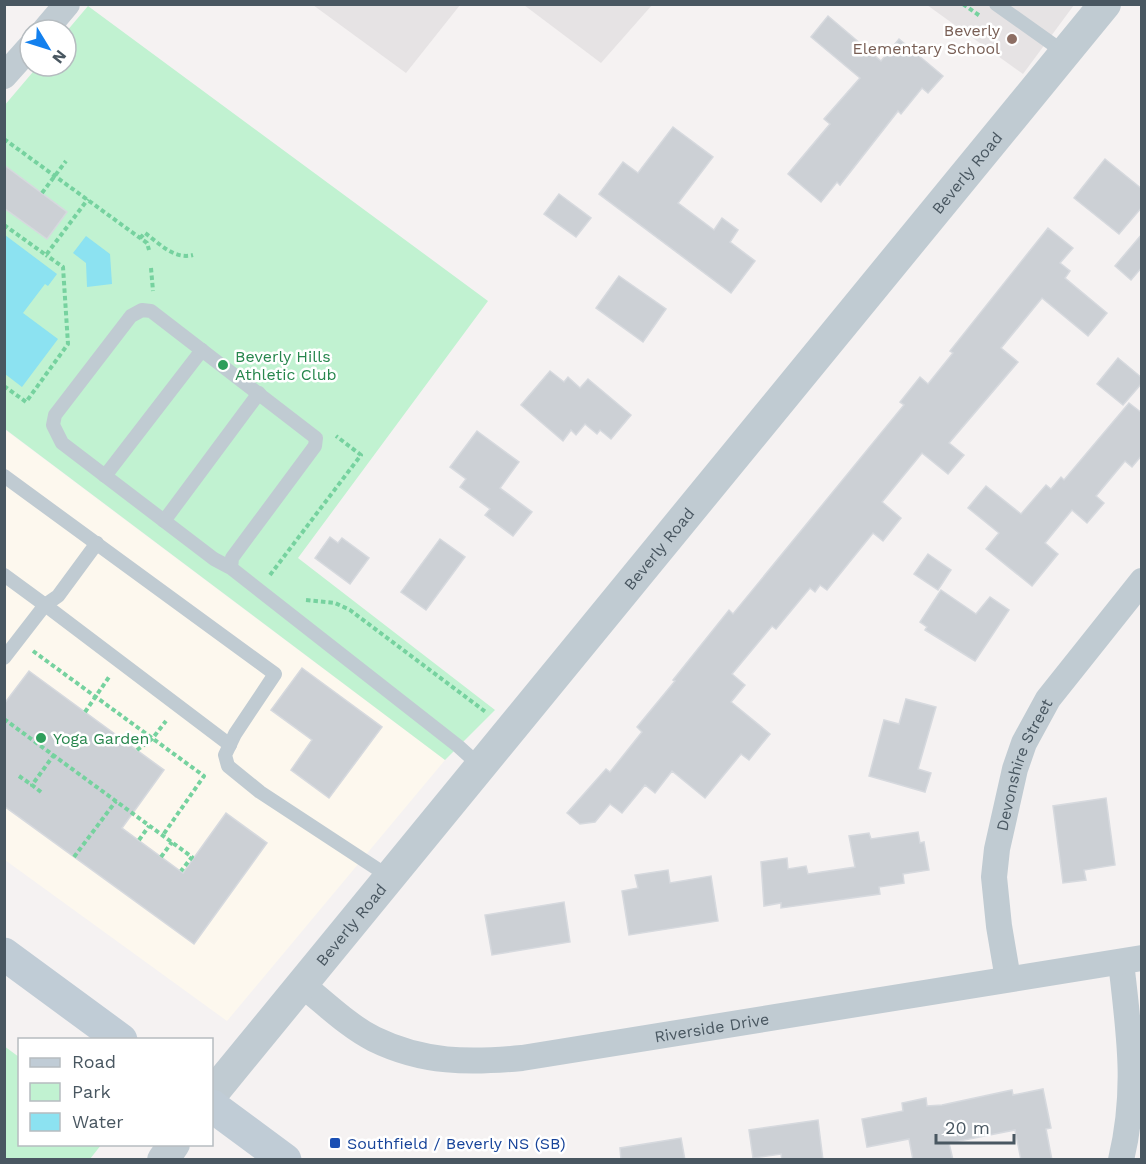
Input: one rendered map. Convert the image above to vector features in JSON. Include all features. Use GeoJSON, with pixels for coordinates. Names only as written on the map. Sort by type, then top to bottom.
{"type":"FeatureCollection","features":[{"type":"Feature","properties":{"kind":"main road"},"geometry":{"type":"LineString","coordinates":[[4,954],[118,1038]]}},
{"type":"Feature","properties":{"kind":"main road"},"geometry":{"type":"LineString","coordinates":[[213,1107],[285,1160]]}},
{"type":"Feature","properties":{"kind":"street"},"geometry":{"type":"LineString","coordinates":[[55,18],[67,4]]}},
{"type":"Feature","properties":{"kind":"street","name":"Beverly Road"},"geometry":{"type":"LineString","coordinates":[[213,1093],[388,876],[1105,4]]}},
{"type":"Feature","properties":{"kind":"street"},"geometry":{"type":"LineString","coordinates":[[4,76],[18,60]]}},
{"type":"Feature","properties":{"kind":"street","name":"Devonshire Street"},"geometry":{"type":"LineString","coordinates":[[1008,979],[994,876],[997,849],[1015,769],[1024,743],[1048,699],[1142,581]]}},
{"type":"Feature","properties":{"kind":"street"},"geometry":{"type":"LineString","coordinates":[[1121,1160],[1131,1107],[1131,960]]}},
{"type":"Feature","properties":{"kind":"street","name":"Riverside Drive"},"geometry":{"type":"LineString","coordinates":[[301,984],[373,1038],[436,1059],[469,1063],[522,1058],[1131,960]]}},
{"type":"Feature","properties":{"kind":"street"},"geometry":{"type":"LineString","coordinates":[[163,1160],[173,1146]]}},
{"type":"Feature","properties":{"kind":"lane"},"geometry":{"type":"LineString","coordinates":[[996,4],[1065,53]]}},
{"type":"Feature","properties":{"kind":"lane"},"geometry":{"type":"LineString","coordinates":[[231,568],[232,558],[315,446],[316,438],[309,430],[152,311],[142,310],[131,316],[55,415],[53,425],[62,443],[214,559],[231,568],[458,746],[479,765]]}},
{"type":"Feature","properties":{"kind":"lane"},"geometry":{"type":"LineString","coordinates":[[105,476],[202,350]]}},
{"type":"Feature","properties":{"kind":"lane"},"geometry":{"type":"LineString","coordinates":[[164,521],[259,393]]}},
{"type":"Feature","properties":{"kind":"lane"},"geometry":{"type":"LineString","coordinates":[[4,476],[275,674],[230,745],[225,755],[228,766],[252,786],[388,876]]}},
{"type":"Feature","properties":{"kind":"lane"},"geometry":{"type":"LineString","coordinates":[[4,657],[45,604],[58,596],[97,543]]}},
{"type":"Feature","properties":{"kind":"lane"},"geometry":{"type":"LineString","coordinates":[[4,575],[230,745]]}},
{"type":"Feature","properties":{"kind":"path"},"geometry":{"type":"LineString","coordinates":[[4,139],[147,243],[149,250]]}},
{"type":"Feature","properties":{"kind":"path"},"geometry":{"type":"LineString","coordinates":[[42,193],[66,161]]}},
{"type":"Feature","properties":{"kind":"path"},"geometry":{"type":"LineString","coordinates":[[46,255],[88,199]]}},
{"type":"Feature","properties":{"kind":"path"},"geometry":{"type":"LineString","coordinates":[[4,225],[63,267],[68,345],[26,402],[4,386]]}},
{"type":"Feature","properties":{"kind":"path"},"geometry":{"type":"LineString","coordinates":[[140,238],[145,232],[174,254],[184,257],[193,255]]}},
{"type":"Feature","properties":{"kind":"path"},"geometry":{"type":"LineString","coordinates":[[151,268],[153,298]]}},
{"type":"Feature","properties":{"kind":"path"},"geometry":{"type":"LineString","coordinates":[[274,583],[269,577],[361,454],[332,433]]}},
{"type":"Feature","properties":{"kind":"path"},"geometry":{"type":"LineString","coordinates":[[304,599],[335,603],[350,610],[489,715]]}},
{"type":"Feature","properties":{"kind":"path"},"geometry":{"type":"LineString","coordinates":[[18,640],[204,776],[163,835]]}},
{"type":"Feature","properties":{"kind":"path"},"geometry":{"type":"LineString","coordinates":[[85,712],[120,662]]}},
{"type":"Feature","properties":{"kind":"path"},"geometry":{"type":"LineString","coordinates":[[137,750],[152,739],[177,705]]}},
{"type":"Feature","properties":{"kind":"path"},"geometry":{"type":"LineString","coordinates":[[4,719],[55,754],[193,858],[181,871]]}},
{"type":"Feature","properties":{"kind":"path"},"geometry":{"type":"LineString","coordinates":[[32,785],[55,754]]}},
{"type":"Feature","properties":{"kind":"path"},"geometry":{"type":"LineString","coordinates":[[20,776],[41,792]]}},
{"type":"Feature","properties":{"kind":"path"},"geometry":{"type":"LineString","coordinates":[[74,857],[116,801]]}},
{"type":"Feature","properties":{"kind":"path"},"geometry":{"type":"LineString","coordinates":[[139,840],[149,826]]}},
{"type":"Feature","properties":{"kind":"path"},"geometry":{"type":"LineString","coordinates":[[161,857],[172,842]]}},
{"type":"Feature","properties":{"kind":"shaded area"},"geometry":{"type":"Polygon","coordinates":[[[313,5],[460,5],[406,73],[313,5]]]}},
{"type":"Feature","properties":{"kind":"shaded area"},"geometry":{"type":"Polygon","coordinates":[[[524,5],[652,5],[601,63],[524,5]]]}},
{"type":"Feature","properties":{"kind":"shaded area","name":"Beverly Elementary School"},"geometry":{"type":"Polygon","coordinates":[[[927,5],[1074,5],[1023,74],[927,5]]]}},
{"type":"Feature","properties":{"kind":"shaded area"},"geometry":{"type":"Polygon","coordinates":[[[4,429],[445,760],[227,1021],[5,860],[4,429]]]}},
{"type":"Feature","properties":{"kind":"green space","name":"Beverly Hills Athletic Club"},"geometry":{"type":"Polygon","coordinates":[[[88,6],[488,301],[298,558],[495,710],[445,760],[5,429],[4,106],[28,78],[78,78],[78,18],[88,6]]]}},
{"type":"Feature","properties":{"kind":"green space"},"geometry":{"type":"Polygon","coordinates":[[[4,1046],[18,1056],[18,1146],[100,1146],[90,1159],[5,1159],[4,1046]]]}},
{"type":"Feature","properties":{"kind":"water"},"geometry":{"type":"Polygon","coordinates":[[[5,235],[57,274],[48,286],[45,284],[23,313],[58,339],[22,387],[5,374],[5,235]]]}},
{"type":"Feature","properties":{"kind":"water"},"geometry":{"type":"Polygon","coordinates":[[[86,236],[110,254],[112,284],[87,287],[86,263],[73,253],[86,236]]]}},
{"type":"Feature","properties":{"kind":"building"},"geometry":{"type":"Polygon","coordinates":[[[828,16],[881,61],[899,39],[943,76],[928,93],[922,88],[901,114],[898,111],[840,185],[837,182],[821,202],[788,174],[830,124],[824,119],[860,78],[811,37],[828,16]]]}},
{"type":"Feature","properties":{"kind":"building"},"geometry":{"type":"Polygon","coordinates":[[[673,127],[713,157],[678,203],[714,230],[722,218],[738,230],[730,242],[755,261],[731,293],[599,194],[623,162],[638,173],[673,127]]]}},
{"type":"Feature","properties":{"kind":"building"},"geometry":{"type":"Polygon","coordinates":[[[1105,159],[1142,189],[1142,207],[1119,234],[1074,198],[1105,159]]]}},
{"type":"Feature","properties":{"kind":"building"},"geometry":{"type":"Polygon","coordinates":[[[4,165],[67,212],[47,239],[4,208],[4,165]]]}},
{"type":"Feature","properties":{"kind":"building"},"geometry":{"type":"Polygon","coordinates":[[[559,194],[591,218],[576,237],[544,214],[559,194]]]}},
{"type":"Feature","properties":{"kind":"building"},"geometry":{"type":"Polygon","coordinates":[[[1048,228],[1073,248],[1060,263],[1070,271],[1065,278],[1107,313],[1088,336],[1042,298],[1001,348],[1018,362],[949,443],[964,455],[948,474],[922,453],[882,502],[901,518],[883,541],[873,533],[827,590],[820,585],[815,592],[810,588],[776,629],[772,626],[732,674],[745,685],[731,702],[770,734],[749,760],[741,754],[705,798],[672,771],[655,793],[645,785],[622,813],[610,804],[595,822],[580,824],[567,813],[606,769],[610,772],[642,732],[637,727],[729,610],[733,614],[904,405],[900,402],[920,377],[928,384],[953,353],[950,351],[1048,228]]]}},
{"type":"Feature","properties":{"kind":"building"},"geometry":{"type":"Polygon","coordinates":[[[1142,234],[1142,267],[1131,280],[1115,266],[1142,234]]]}},
{"type":"Feature","properties":{"kind":"building"},"geometry":{"type":"Polygon","coordinates":[[[619,276],[666,309],[643,342],[596,308],[619,276]]]}},
{"type":"Feature","properties":{"kind":"building"},"geometry":{"type":"Polygon","coordinates":[[[1118,358],[1142,378],[1142,383],[1123,405],[1097,384],[1118,358]]]}},
{"type":"Feature","properties":{"kind":"building"},"geometry":{"type":"Polygon","coordinates":[[[550,371],[564,382],[568,377],[580,388],[588,379],[631,415],[611,439],[600,430],[597,434],[585,424],[576,435],[571,430],[563,441],[521,405],[550,371]]]}},
{"type":"Feature","properties":{"kind":"building"},"geometry":{"type":"Polygon","coordinates":[[[1129,403],[1142,413],[1142,455],[1132,467],[1125,461],[1096,496],[1104,503],[1087,523],[1072,510],[1045,543],[1058,554],[1032,586],[986,549],[999,533],[968,508],[986,486],[1021,514],[1046,485],[1051,489],[1061,477],[1064,480],[1129,403]]]}},
{"type":"Feature","properties":{"kind":"building"},"geometry":{"type":"Polygon","coordinates":[[[477,431],[519,462],[500,488],[532,512],[513,536],[485,515],[490,509],[460,487],[466,479],[450,467],[477,431]]]}},
{"type":"Feature","properties":{"kind":"building"},"geometry":{"type":"Polygon","coordinates":[[[330,537],[338,543],[342,538],[369,558],[350,584],[315,558],[330,537]]]}},
{"type":"Feature","properties":{"kind":"building"},"geometry":{"type":"Polygon","coordinates":[[[440,539],[465,557],[426,610],[401,592],[440,539]]]}},
{"type":"Feature","properties":{"kind":"building"},"geometry":{"type":"Polygon","coordinates":[[[928,554],[951,570],[938,590],[914,574],[928,554]]]}},
{"type":"Feature","properties":{"kind":"building"},"geometry":{"type":"Polygon","coordinates":[[[941,590],[976,614],[990,597],[1009,610],[975,661],[925,630],[927,627],[920,622],[941,590]]]}},
{"type":"Feature","properties":{"kind":"building"},"geometry":{"type":"Polygon","coordinates":[[[302,668],[382,727],[329,798],[291,770],[312,740],[271,710],[302,668]]]}},
{"type":"Feature","properties":{"kind":"building"},"geometry":{"type":"Polygon","coordinates":[[[29,671],[164,770],[122,828],[183,873],[226,813],[267,843],[194,944],[4,806],[4,704],[29,671]]]}},
{"type":"Feature","properties":{"kind":"building"},"geometry":{"type":"Polygon","coordinates":[[[906,699],[936,707],[918,769],[931,773],[925,792],[869,776],[884,720],[899,724],[906,699]]]}},
{"type":"Feature","properties":{"kind":"building"},"geometry":{"type":"Polygon","coordinates":[[[1106,798],[1115,865],[1084,870],[1086,880],[1063,883],[1053,806],[1106,798]]]}},
{"type":"Feature","properties":{"kind":"building"},"geometry":{"type":"Polygon","coordinates":[[[918,832],[920,843],[924,842],[929,870],[903,874],[904,883],[879,887],[880,894],[781,908],[781,903],[764,906],[761,862],[787,858],[788,869],[806,866],[808,874],[855,867],[849,836],[869,833],[871,839],[918,832]]]}},
{"type":"Feature","properties":{"kind":"building"},"geometry":{"type":"Polygon","coordinates":[[[668,870],[670,883],[711,876],[718,921],[629,935],[622,891],[638,888],[635,875],[668,870]]]}},
{"type":"Feature","properties":{"kind":"building"},"geometry":{"type":"Polygon","coordinates":[[[564,902],[570,942],[492,955],[485,915],[564,902]]]}},
{"type":"Feature","properties":{"kind":"building"},"geometry":{"type":"Polygon","coordinates":[[[1043,1089],[1051,1128],[1046,1129],[1052,1160],[1021,1160],[1015,1130],[949,1143],[953,1160],[913,1160],[909,1139],[867,1147],[862,1119],[903,1111],[902,1103],[926,1098],[927,1106],[942,1105],[1012,1090],[1013,1095],[1043,1089]]]}},
{"type":"Feature","properties":{"kind":"building"},"geometry":{"type":"Polygon","coordinates":[[[818,1120],[823,1160],[782,1160],[781,1154],[753,1158],[749,1130],[818,1120]]]}},
{"type":"Feature","properties":{"kind":"building"},"geometry":{"type":"Polygon","coordinates":[[[681,1138],[685,1160],[621,1160],[620,1148],[681,1138]]]}},
{"type":"Feature","properties":{"kind":"place","name":"Beverly Elementary School"},"geometry":{"type":"Point","coordinates":[1012,39]}},
{"type":"Feature","properties":{"kind":"place","name":"Beverly Hills Athletic Club"},"geometry":{"type":"Point","coordinates":[223,365]}},
{"type":"Feature","properties":{"kind":"place","name":"Yoga Garden"},"geometry":{"type":"Point","coordinates":[41,738]}},
{"type":"Feature","properties":{"kind":"place","name":"Southfield / Beverly NS (SB)"},"geometry":{"type":"Point","coordinates":[335,1143]}}]}
